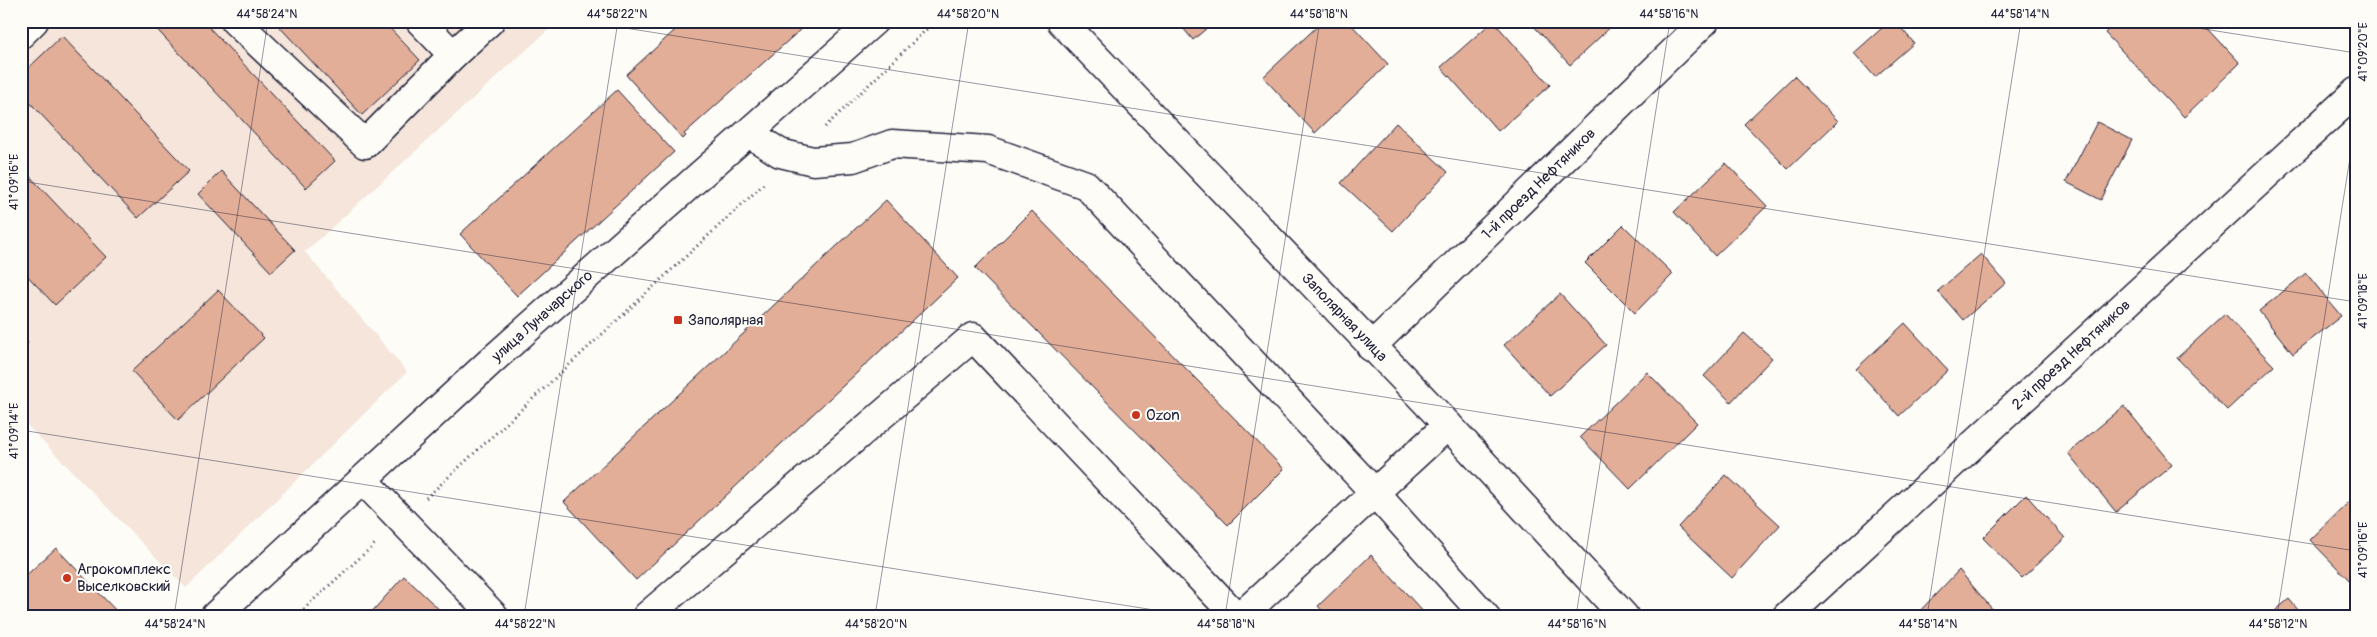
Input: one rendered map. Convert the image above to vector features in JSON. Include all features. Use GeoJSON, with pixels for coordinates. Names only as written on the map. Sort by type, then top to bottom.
{"type":"FeatureCollection","features":[{"type":"Feature","properties":{"kind":"street"},"geometry":{"type":"LineString","coordinates":[[21,34],[34,21]]}},
{"type":"Feature","properties":{"kind":"street"},"geometry":{"type":"LineString","coordinates":[[235,21],[365,144],[453,55],[490,21]]}},
{"type":"Feature","properties":{"kind":"street"},"geometry":{"type":"LineString","coordinates":[[420,21],[453,55]]}},
{"type":"Feature","properties":{"kind":"street","name":"улица Луначарского"},"geometry":{"type":"LineString","coordinates":[[215,616],[491,361],[874,21]]}},
{"type":"Feature","properties":{"kind":"street","name":"Заполярная улица"},"geometry":{"type":"LineString","coordinates":[[1061,21],[1371,347],[1448,425],[1624,616]]}},
{"type":"Feature","properties":{"kind":"street","name":"1-й проезд Нефтяников"},"geometry":{"type":"LineString","coordinates":[[1371,347],[1705,21]]}},
{"type":"Feature","properties":{"kind":"street","name":"2-й проезд Нефтяников"},"geometry":{"type":"LineString","coordinates":[[1787,616],[2356,92]]}},
{"type":"Feature","properties":{"kind":"street"},"geometry":{"type":"LineString","coordinates":[[749,133],[780,153],[813,161],[853,158],[892,144],[988,150],[1086,185],[1375,493],[1485,616]]}},
{"type":"Feature","properties":{"kind":"street"},"geometry":{"type":"LineString","coordinates":[[647,616],[973,337],[1236,616]]}},
{"type":"Feature","properties":{"kind":"street"},"geometry":{"type":"LineString","coordinates":[[1241,616],[1448,425]]}},
{"type":"Feature","properties":{"kind":"street"},"geometry":{"type":"LineString","coordinates":[[363,480],[494,616]]}},
{"type":"Feature","properties":{"kind":"path"},"geometry":{"type":"LineString","coordinates":[[296,616],[794,156],[935,21]]}},
{"type":"Feature","properties":{"kind":"shaded area"},"geometry":{"type":"Polygon","coordinates":[[[21,21],[558,21],[305,252],[407,372],[186,588],[21,419],[21,21]]]}},
{"type":"Feature","properties":{"kind":"building"},"geometry":{"type":"Polygon","coordinates":[[[149,21],[203,21],[335,161],[306,188],[149,21]]]}},
{"type":"Feature","properties":{"kind":"building"},"geometry":{"type":"Polygon","coordinates":[[[274,21],[383,21],[420,60],[362,115],[274,21]]]}},
{"type":"Feature","properties":{"kind":"building"},"geometry":{"type":"Polygon","coordinates":[[[685,21],[810,21],[684,134],[686,136],[683,139],[626,75],[685,21]]]}},
{"type":"Feature","properties":{"kind":"building"},"geometry":{"type":"Polygon","coordinates":[[[1177,21],[1215,21],[1193,40],[1177,21]]]}},
{"type":"Feature","properties":{"kind":"building"},"geometry":{"type":"Polygon","coordinates":[[[1323,21],[1348,21],[1388,64],[1315,133],[1263,77],[1323,21]]]}},
{"type":"Feature","properties":{"kind":"building"},"geometry":{"type":"Polygon","coordinates":[[[1493,21],[1550,85],[1498,131],[1441,67],[1493,21]]]}},
{"type":"Feature","properties":{"kind":"building"},"geometry":{"type":"Polygon","coordinates":[[[1529,21],[1617,21],[1570,65],[1529,21]]]}},
{"type":"Feature","properties":{"kind":"building"},"geometry":{"type":"Polygon","coordinates":[[[1890,21],[1895,21],[1914,43],[1875,77],[1854,53],[1890,21]]]}},
{"type":"Feature","properties":{"kind":"building"},"geometry":{"type":"Polygon","coordinates":[[[2117,21],[2201,21],[2240,63],[2184,117],[2105,33],[2117,21]]]}},
{"type":"Feature","properties":{"kind":"building"},"geometry":{"type":"Polygon","coordinates":[[[62,36],[189,171],[138,218],[21,93],[21,75],[62,36]]]}},
{"type":"Feature","properties":{"kind":"building"},"geometry":{"type":"Polygon","coordinates":[[[1794,76],[1838,121],[1788,169],[1744,124],[1794,76]]]}},
{"type":"Feature","properties":{"kind":"building"},"geometry":{"type":"Polygon","coordinates":[[[617,90],[674,152],[517,296],[460,234],[617,90]]]}},
{"type":"Feature","properties":{"kind":"building"},"geometry":{"type":"Polygon","coordinates":[[[2097,122],[2132,140],[2101,200],[2066,182],[2097,122]]]}},
{"type":"Feature","properties":{"kind":"building"},"geometry":{"type":"Polygon","coordinates":[[[1396,123],[1448,172],[1393,231],[1341,183],[1396,123]]]}},
{"type":"Feature","properties":{"kind":"building"},"geometry":{"type":"Polygon","coordinates":[[[1726,163],[1767,206],[1715,256],[1674,212],[1726,163]]]}},
{"type":"Feature","properties":{"kind":"building"},"geometry":{"type":"Polygon","coordinates":[[[21,167],[106,257],[55,305],[21,269],[21,167]]]}},
{"type":"Feature","properties":{"kind":"building"},"geometry":{"type":"Polygon","coordinates":[[[221,171],[295,250],[271,272],[198,194],[221,171]]]}},
{"type":"Feature","properties":{"kind":"building"},"geometry":{"type":"Polygon","coordinates":[[[886,200],[958,278],[636,580],[564,502],[886,200]]]}},
{"type":"Feature","properties":{"kind":"building"},"geometry":{"type":"Polygon","coordinates":[[[1032,211],[1284,469],[1228,525],[975,268],[1032,211]]]}},
{"type":"Feature","properties":{"kind":"building"},"geometry":{"type":"Polygon","coordinates":[[[1623,225],[1673,274],[1635,313],[1585,263],[1623,225]]]}},
{"type":"Feature","properties":{"kind":"building"},"geometry":{"type":"Polygon","coordinates":[[[1981,254],[2006,283],[1963,320],[1938,291],[1981,254]]]}},
{"type":"Feature","properties":{"kind":"building"},"geometry":{"type":"Polygon","coordinates":[[[2306,273],[2341,316],[2293,354],[2259,311],[2306,273]]]}},
{"type":"Feature","properties":{"kind":"building"},"geometry":{"type":"Polygon","coordinates":[[[218,290],[264,338],[178,420],[132,371],[218,290]]]}},
{"type":"Feature","properties":{"kind":"building"},"geometry":{"type":"Polygon","coordinates":[[[1560,294],[1606,345],[1550,396],[1504,345],[1560,294]]]}},
{"type":"Feature","properties":{"kind":"building"},"geometry":{"type":"Polygon","coordinates":[[[2225,314],[2274,366],[2227,410],[2177,358],[2225,314]]]}},
{"type":"Feature","properties":{"kind":"building"},"geometry":{"type":"Polygon","coordinates":[[[1905,323],[1948,370],[1899,416],[1856,369],[1905,323]]]}},
{"type":"Feature","properties":{"kind":"building"},"geometry":{"type":"Polygon","coordinates":[[[1744,333],[1772,358],[1731,402],[1704,376],[1744,333]]]}},
{"type":"Feature","properties":{"kind":"building"},"geometry":{"type":"Polygon","coordinates":[[[21,336],[28,343],[21,349],[21,336]]]}},
{"type":"Feature","properties":{"kind":"building"},"geometry":{"type":"Polygon","coordinates":[[[1647,372],[1697,423],[1630,489],[1580,437],[1647,372]]]}},
{"type":"Feature","properties":{"kind":"building"},"geometry":{"type":"Polygon","coordinates":[[[2124,406],[2172,465],[2116,512],[2068,453],[2124,406]]]}},
{"type":"Feature","properties":{"kind":"building"},"geometry":{"type":"Polygon","coordinates":[[[1726,475],[1780,525],[1732,578],[1678,527],[1726,475]]]}},
{"type":"Feature","properties":{"kind":"building"},"geometry":{"type":"Polygon","coordinates":[[[2026,495],[2065,538],[2022,578],[1983,538],[2026,495]]]}},
{"type":"Feature","properties":{"kind":"building"},"geometry":{"type":"Polygon","coordinates":[[[2356,495],[2356,587],[2310,540],[2356,495]]]}},
{"type":"Feature","properties":{"kind":"building"},"geometry":{"type":"Polygon","coordinates":[[[56,548],[121,616],[21,616],[21,580],[56,548]]]}},
{"type":"Feature","properties":{"kind":"building"},"geometry":{"type":"Polygon","coordinates":[[[1371,555],[1427,616],[1327,616],[1318,606],[1371,555]]]}},
{"type":"Feature","properties":{"kind":"building"},"geometry":{"type":"Polygon","coordinates":[[[1959,570],[1998,616],[1916,616],[1916,615],[1959,570]]]}},
{"type":"Feature","properties":{"kind":"building"},"geometry":{"type":"Polygon","coordinates":[[[404,576],[446,616],[368,616],[404,576]]]}},
{"type":"Feature","properties":{"kind":"building"},"geometry":{"type":"Polygon","coordinates":[[[2289,599],[2303,616],[2269,616],[2289,599]]]}},
{"type":"Feature","properties":{"kind":"place","name":"Заполярная"},"geometry":{"type":"Point","coordinates":[678,320]}},
{"type":"Feature","properties":{"kind":"place","name":"Ozon"},"geometry":{"type":"Point","coordinates":[1136,415]}},
{"type":"Feature","properties":{"kind":"place","name":"Агрокомплекс Выселковский"},"geometry":{"type":"Point","coordinates":[67,578]}}]}
